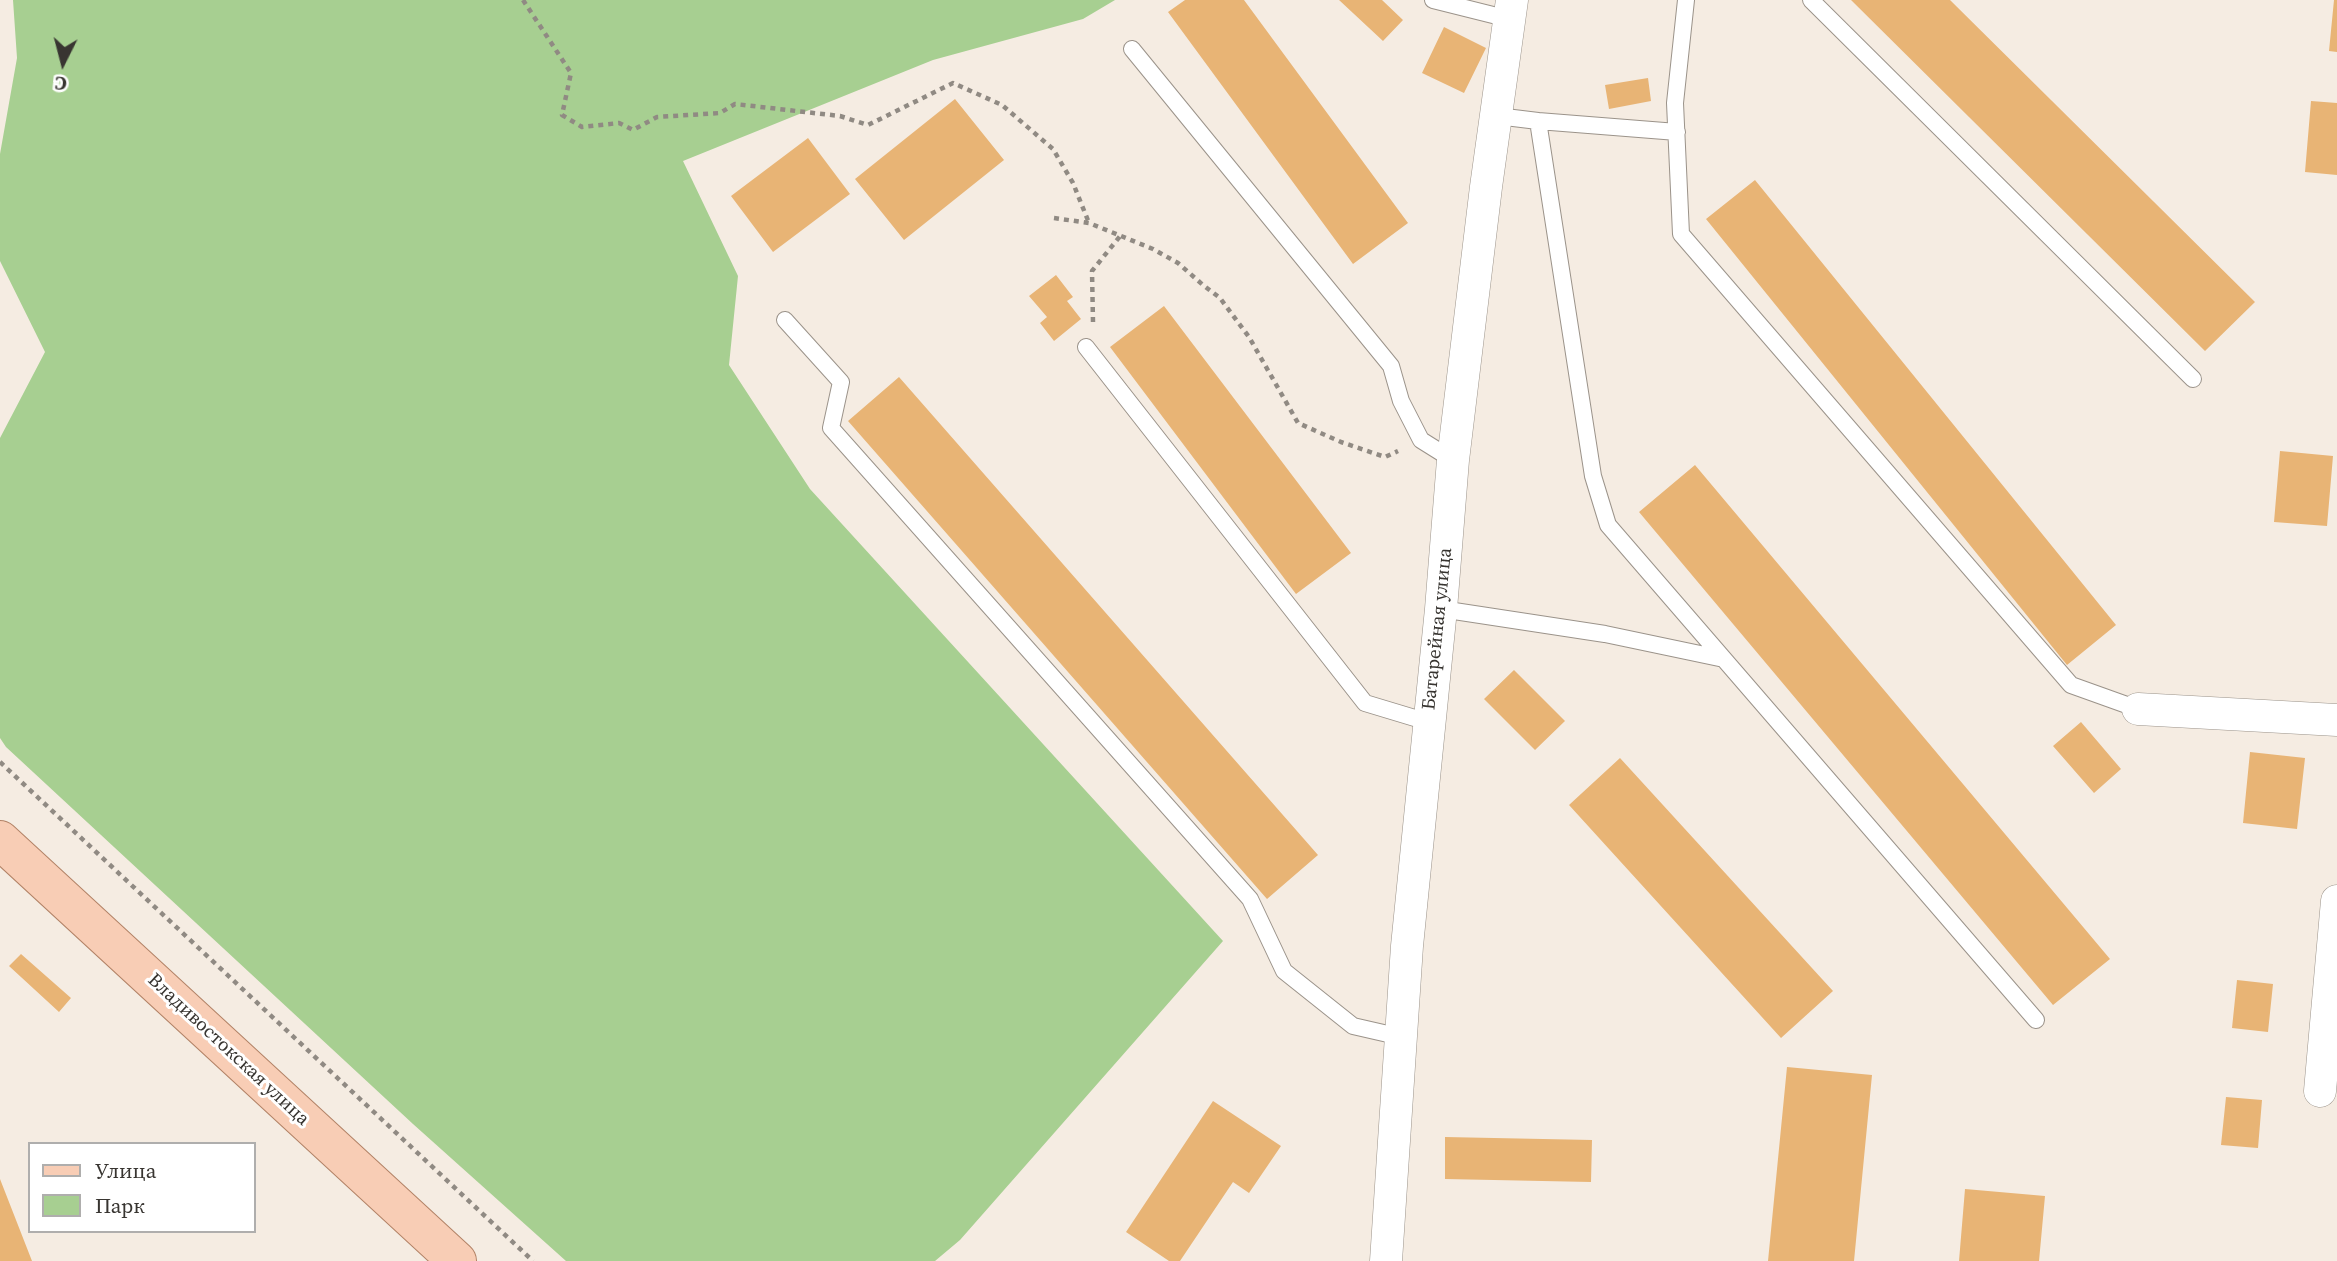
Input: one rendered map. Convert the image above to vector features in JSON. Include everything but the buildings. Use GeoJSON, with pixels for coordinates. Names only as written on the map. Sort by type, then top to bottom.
{"type":"FeatureCollection","features":[{"type":"Feature","properties":{"kind":"main road","name":"Владивостокская улица"},"geometry":{"type":"LineString","coordinates":[[0,840],[457,1261]]}},
{"type":"Feature","properties":{"kind":"street","name":"Батарейная улица"},"geometry":{"type":"LineString","coordinates":[[1386,1261],[1407,946],[1453,460],[1486,187],[1511,10]]}},
{"type":"Feature","properties":{"kind":"street"},"geometry":{"type":"LineString","coordinates":[[2138,709],[2337,720]]}},
{"type":"Feature","properties":{"kind":"street"},"geometry":{"type":"LineString","coordinates":[[2320,1091],[2337,901]]}},
{"type":"Feature","properties":{"kind":"lane"},"geometry":{"type":"LineString","coordinates":[[1433,0],[1511,10]]}},
{"type":"Feature","properties":{"kind":"lane"},"geometry":{"type":"LineString","coordinates":[[1686,0],[1675,103],[1681,234],[2071,685],[2138,709]]}},
{"type":"Feature","properties":{"kind":"lane"},"geometry":{"type":"LineString","coordinates":[[1811,0],[2193,379]]}},
{"type":"Feature","properties":{"kind":"lane"},"geometry":{"type":"LineString","coordinates":[[1132,49],[1391,366],[1401,401],[1421,440],[1453,460]]}},
{"type":"Feature","properties":{"kind":"lane"},"geometry":{"type":"LineString","coordinates":[[1497,116],[1677,132]]}},
{"type":"Feature","properties":{"kind":"lane"},"geometry":{"type":"LineString","coordinates":[[1538,121],[1593,476],[1608,525],[2036,1020]]}},
{"type":"Feature","properties":{"kind":"lane"},"geometry":{"type":"LineString","coordinates":[[785,320],[841,382],[831,428],[1250,899],[1284,971],[1353,1026],[1401,1037]]}},
{"type":"Feature","properties":{"kind":"lane"},"geometry":{"type":"LineString","coordinates":[[1086,347],[1365,703],[1428,722]]}},
{"type":"Feature","properties":{"kind":"lane"},"geometry":{"type":"LineString","coordinates":[[1441,609],[1605,634],[1724,659]]}},
{"type":"Feature","properties":{"kind":"path"},"geometry":{"type":"LineString","coordinates":[[523,0],[571,73],[562,116],[582,127],[618,123],[633,130],[657,117],[720,113],[735,104],[840,116],[868,125],[953,83],[1002,105],[1053,149],[1073,183],[1089,223]]}},
{"type":"Feature","properties":{"kind":"path"},"geometry":{"type":"LineString","coordinates":[[1054,218],[1089,223],[1153,248],[1178,263],[1220,298],[1249,337],[1298,423],[1385,457],[1421,440]]}},
{"type":"Feature","properties":{"kind":"path"},"geometry":{"type":"LineString","coordinates":[[1086,347],[1094,318],[1092,271],[1121,236]]}},
{"type":"Feature","properties":{"kind":"path"},"geometry":{"type":"LineString","coordinates":[[0,762],[533,1261]]}},
{"type":"Feature","properties":{"kind":"green space"},"geometry":{"type":"Polygon","coordinates":[[[13,0],[1115,0],[1083,19],[933,60],[683,161],[738,276],[729,365],[810,489],[1223,941],[960,1240],[935,1261],[566,1261],[413,1124],[6,747],[0,738],[0,438],[45,352],[0,261],[0,154],[17,58],[13,0]]]}}]}
